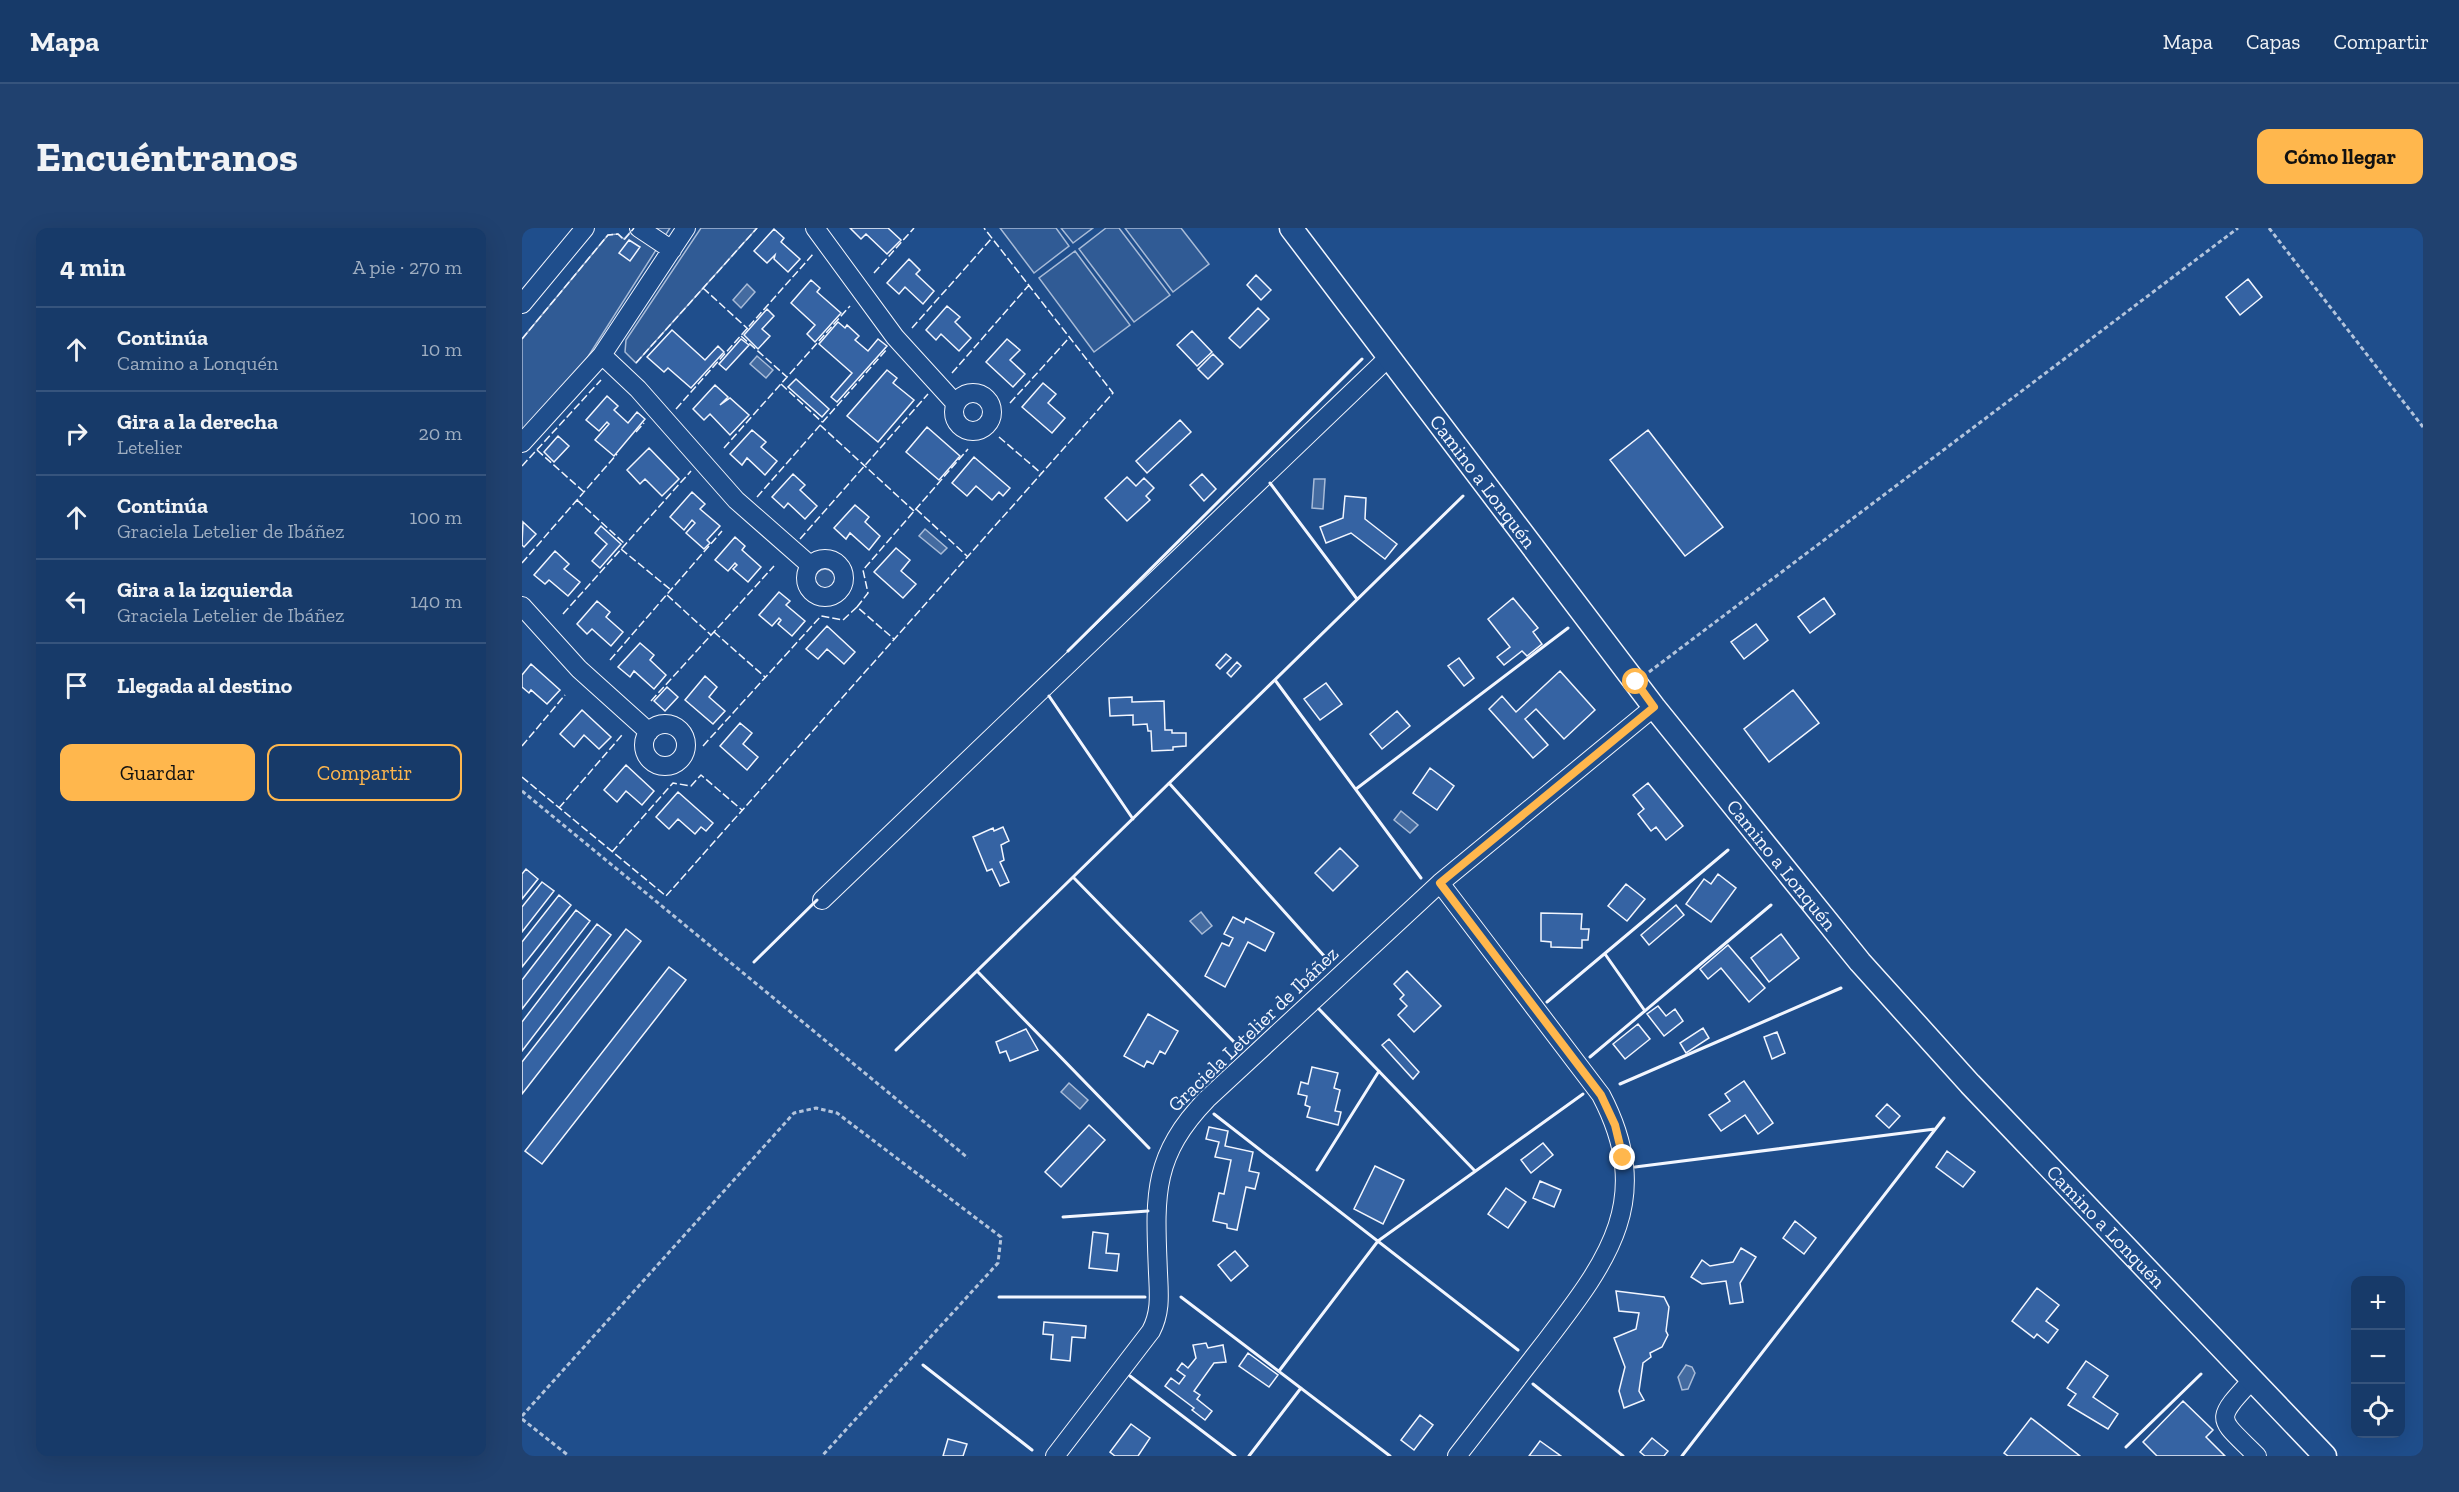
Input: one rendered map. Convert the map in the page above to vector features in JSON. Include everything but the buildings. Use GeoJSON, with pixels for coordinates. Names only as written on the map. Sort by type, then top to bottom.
{"type":"FeatureCollection","features":[{"type":"Feature","properties":{"kind":"main road","name":"Camino a Lonquén"},"geometry":{"type":"LineString","coordinates":[[1291,228],[1654,707],[1860,962],[1970,1084],[2325,1456]]}},
{"type":"Feature","properties":{"kind":"street"},"geometry":{"type":"LineString","coordinates":[[522,304],[585,228]]}},
{"type":"Feature","properties":{"kind":"street"},"geometry":{"type":"LineString","coordinates":[[639,228],[672,250]]}},
{"type":"Feature","properties":{"kind":"street"},"geometry":{"type":"LineString","coordinates":[[522,443],[602,355],[686,228]]}},
{"type":"Feature","properties":{"kind":"street"},"geometry":{"type":"LineString","coordinates":[[815,228],[895,337],[956,404]]}},
{"type":"Feature","properties":{"kind":"street"},"geometry":{"type":"LineString","coordinates":[[602,355],[638,389],[736,500],[810,566]]}},
{"type":"Feature","properties":{"kind":"street"},"geometry":{"type":"LineString","coordinates":[[822,900],[1389,357]]}},
{"type":"Feature","properties":{"kind":"street"},"geometry":{"type":"LineString","coordinates":[[522,606],[579,669],[649,732]]}},
{"type":"Feature","properties":{"kind":"street","name":"Graciela Letelier de Ibáñez"},"geometry":{"type":"LineString","coordinates":[[1055,1456],[1151,1331],[1157,1317],[1160,1301],[1157,1193],[1163,1164],[1178,1135],[1207,1099],[1440,883],[1654,707]]}},
{"type":"Feature","properties":{"kind":"street"},"geometry":{"type":"LineString","coordinates":[[1440,883],[1601,1095],[1615,1125],[1624,1176],[1622,1214],[1601,1267],[1457,1456]]}},
{"type":"Feature","properties":{"kind":"street"},"geometry":{"type":"LineString","coordinates":[[2252,1380],[2227,1407],[2224,1418],[2229,1428],[2257,1456]]}},
{"type":"Feature","properties":{"kind":"path"},"geometry":{"type":"LineString","coordinates":[[1636,682],[2238,228]]}},
{"type":"Feature","properties":{"kind":"path"},"geometry":{"type":"LineString","coordinates":[[2269,228],[2423,427]]}},
{"type":"Feature","properties":{"kind":"path"},"geometry":{"type":"LineString","coordinates":[[522,791],[968,1158]]}},
{"type":"Feature","properties":{"kind":"path"},"geometry":{"type":"LineString","coordinates":[[569,1456],[522,1417],[794,1113],[816,1108],[837,1113],[1000,1237],[998,1263],[822,1456]]}},
{"type":"Feature","properties":{"kind":"shaded area"},"geometry":{"type":"Polygon","coordinates":[[[634,228],[670,228],[584,363],[522,430],[522,339],[608,235],[618,234],[624,239],[634,228]]]}},
{"type":"Feature","properties":{"kind":"shaded area"},"geometry":{"type":"Polygon","coordinates":[[[701,228],[757,228],[636,363],[625,352],[626,340],[701,228]]]}},
{"type":"Feature","properties":{"kind":"shaded area"},"geometry":{"type":"Polygon","coordinates":[[[1000,228],[1056,228],[1069,246],[1034,273],[1000,228]]]}},
{"type":"Feature","properties":{"kind":"shaded area"},"geometry":{"type":"Polygon","coordinates":[[[1061,228],[1093,228],[1073,243],[1061,228]]]}},
{"type":"Feature","properties":{"kind":"shaded area"},"geometry":{"type":"Polygon","coordinates":[[[1106,228],[1119,228],[1170,295],[1134,322],[1079,249],[1106,228]]]}},
{"type":"Feature","properties":{"kind":"shaded area"},"geometry":{"type":"Polygon","coordinates":[[[1125,228],[1181,228],[1209,264],[1173,292],[1125,228]]]}},
{"type":"Feature","properties":{"kind":"shaded area"},"geometry":{"type":"Polygon","coordinates":[[[1075,251],[1130,325],[1094,352],[1039,278],[1075,251]]]}},
{"type":"Feature","properties":{"kind":"shaded area"},"geometry":{"type":"Polygon","coordinates":[[[747,284],[755,292],[741,308],[733,300],[747,284]]]}},
{"type":"Feature","properties":{"kind":"shaded area"},"geometry":{"type":"Polygon","coordinates":[[[757,356],[773,370],[766,378],[750,364],[757,356]]]}},
{"type":"Feature","properties":{"kind":"shaded area"},"geometry":{"type":"Polygon","coordinates":[[[1314,479],[1325,479],[1323,509],[1312,508],[1314,479]]]}},
{"type":"Feature","properties":{"kind":"shaded area"},"geometry":{"type":"Polygon","coordinates":[[[925,529],[947,548],[941,554],[919,536],[925,529]]]}},
{"type":"Feature","properties":{"kind":"shaded area"},"geometry":{"type":"Polygon","coordinates":[[[825,569],[832,572],[835,579],[832,586],[825,589],[818,586],[815,579],[818,572],[825,569]]]}},
{"type":"Feature","properties":{"kind":"shaded area"},"geometry":{"type":"Polygon","coordinates":[[[1401,811],[1418,825],[1410,833],[1394,820],[1401,811]]]}},
{"type":"Feature","properties":{"kind":"shaded area"},"geometry":{"type":"Polygon","coordinates":[[[1201,912],[1212,926],[1202,934],[1190,921],[1201,912]]]}},
{"type":"Feature","properties":{"kind":"shaded area"},"geometry":{"type":"Polygon","coordinates":[[[1069,1083],[1088,1100],[1080,1109],[1061,1092],[1069,1083]]]}},
{"type":"Feature","properties":{"kind":"shaded area"},"geometry":{"type":"Polygon","coordinates":[[[1686,1365],[1692,1367],[1695,1373],[1688,1389],[1682,1390],[1678,1377],[1686,1365]]]}},
{"type":"Feature","properties":{"kind":"fence"},"geometry":{"type":"LineString","coordinates":[[522,339],[608,235],[618,234],[624,240],[634,228]]}},
{"type":"Feature","properties":{"kind":"fence"},"geometry":{"type":"LineString","coordinates":[[636,363],[757,228]]}},
{"type":"Feature","properties":{"kind":"fence"},"geometry":{"type":"LineString","coordinates":[[874,273],[914,228]]}},
{"type":"Feature","properties":{"kind":"fence"},"geometry":{"type":"LineString","coordinates":[[522,777],[666,896],[1113,393],[984,228]]}},
{"type":"Feature","properties":{"kind":"fence"},"geometry":{"type":"LineString","coordinates":[[912,328],[992,238]]}},
{"type":"Feature","properties":{"kind":"fence"},"geometry":{"type":"LineString","coordinates":[[676,409],[813,254]]}},
{"type":"Feature","properties":{"kind":"fence"},"geometry":{"type":"LineString","coordinates":[[952,373],[1029,285]]}},
{"type":"Feature","properties":{"kind":"fence"},"geometry":{"type":"LineString","coordinates":[[703,288],[748,329]]}},
{"type":"Feature","properties":{"kind":"fence"},"geometry":{"type":"LineString","coordinates":[[724,448],[850,306]]}},
{"type":"Feature","properties":{"kind":"fence"},"geometry":{"type":"LineString","coordinates":[[741,336],[787,377]]}},
{"type":"Feature","properties":{"kind":"fence"},"geometry":{"type":"LineString","coordinates":[[1010,403],[1069,338]]}},
{"type":"Feature","properties":{"kind":"fence"},"geometry":{"type":"LineString","coordinates":[[757,497],[887,349]]}},
{"type":"Feature","properties":{"kind":"fence"},"geometry":{"type":"LineString","coordinates":[[522,466],[601,380]]}},
{"type":"Feature","properties":{"kind":"fence"},"geometry":{"type":"LineString","coordinates":[[781,384],[822,422]]}},
{"type":"Feature","properties":{"kind":"fence"},"geometry":{"type":"LineString","coordinates":[[800,539],[928,394]]}},
{"type":"Feature","properties":{"kind":"fence"},"geometry":{"type":"LineString","coordinates":[[636,432],[644,423]]}},
{"type":"Feature","properties":{"kind":"fence"},"geometry":{"type":"LineString","coordinates":[[820,425],[914,511]]}},
{"type":"Feature","properties":{"kind":"fence"},"geometry":{"type":"LineString","coordinates":[[999,437],[1041,473]]}},
{"type":"Feature","properties":{"kind":"fence"},"geometry":{"type":"LineString","coordinates":[[857,607],[868,593],[863,570],[968,449]]}},
{"type":"Feature","properties":{"kind":"fence"},"geometry":{"type":"LineString","coordinates":[[537,450],[584,492]]}},
{"type":"Feature","properties":{"kind":"fence"},"geometry":{"type":"LineString","coordinates":[[522,563],[617,454]]}},
{"type":"Feature","properties":{"kind":"fence"},"geometry":{"type":"LineString","coordinates":[[563,614],[691,471]]}},
{"type":"Feature","properties":{"kind":"fence"},"geometry":{"type":"LineString","coordinates":[[577,500],[625,544]]}},
{"type":"Feature","properties":{"kind":"fence"},"geometry":{"type":"LineString","coordinates":[[916,509],[967,556]]}},
{"type":"Feature","properties":{"kind":"fence"},"geometry":{"type":"LineString","coordinates":[[610,660],[722,531]]}},
{"type":"Feature","properties":{"kind":"fence"},"geometry":{"type":"LineString","coordinates":[[621,549],[671,590]]}},
{"type":"Feature","properties":{"kind":"fence"},"geometry":{"type":"LineString","coordinates":[[651,701],[774,566]]}},
{"type":"Feature","properties":{"kind":"fence"},"geometry":{"type":"LineString","coordinates":[[667,595],[711,635]]}},
{"type":"Feature","properties":{"kind":"fence"},"geometry":{"type":"LineString","coordinates":[[703,746],[821,616],[843,620],[857,607],[894,639]]}},
{"type":"Feature","properties":{"kind":"fence"},"geometry":{"type":"LineString","coordinates":[[714,632],[765,677]]}},
{"type":"Feature","properties":{"kind":"fence"},"geometry":{"type":"LineString","coordinates":[[522,746],[565,695]]}},
{"type":"Feature","properties":{"kind":"fence"},"geometry":{"type":"LineString","coordinates":[[559,808],[622,735]]}},
{"type":"Feature","properties":{"kind":"fence"},"geometry":{"type":"LineString","coordinates":[[612,852],[673,783],[691,786],[701,775],[742,810]]}},
{"type":"Feature","properties":{"kind":"wall"},"geometry":{"type":"LineString","coordinates":[[1068,651],[1362,359]]}},
{"type":"Feature","properties":{"kind":"wall"},"geometry":{"type":"LineString","coordinates":[[1270,483],[1357,599]]}},
{"type":"Feature","properties":{"kind":"wall"},"geometry":{"type":"LineString","coordinates":[[896,1050],[1463,496]]}},
{"type":"Feature","properties":{"kind":"wall"},"geometry":{"type":"LineString","coordinates":[[1356,789],[1568,628]]}},
{"type":"Feature","properties":{"kind":"wall"},"geometry":{"type":"LineString","coordinates":[[1275,680],[1421,878]]}},
{"type":"Feature","properties":{"kind":"wall"},"geometry":{"type":"LineString","coordinates":[[1049,696],[1133,819]]}},
{"type":"Feature","properties":{"kind":"wall"},"geometry":{"type":"LineString","coordinates":[[1169,783],[1325,957]]}},
{"type":"Feature","properties":{"kind":"wall"},"geometry":{"type":"LineString","coordinates":[[1547,1002],[1728,850]]}},
{"type":"Feature","properties":{"kind":"wall"},"geometry":{"type":"LineString","coordinates":[[1073,877],[1237,1045]]}},
{"type":"Feature","properties":{"kind":"wall"},"geometry":{"type":"LineString","coordinates":[[754,962],[817,900]]}},
{"type":"Feature","properties":{"kind":"wall"},"geometry":{"type":"LineString","coordinates":[[1590,1057],[1771,905]]}},
{"type":"Feature","properties":{"kind":"wall"},"geometry":{"type":"LineString","coordinates":[[1605,954],[1645,1011]]}},
{"type":"Feature","properties":{"kind":"wall"},"geometry":{"type":"LineString","coordinates":[[977,971],[1149,1148]]}},
{"type":"Feature","properties":{"kind":"wall"},"geometry":{"type":"LineString","coordinates":[[1620,1084],[1841,988]]}},
{"type":"Feature","properties":{"kind":"wall"},"geometry":{"type":"LineString","coordinates":[[1319,1009],[1475,1171]]}},
{"type":"Feature","properties":{"kind":"wall"},"geometry":{"type":"LineString","coordinates":[[1317,1170],[1379,1071]]}},
{"type":"Feature","properties":{"kind":"wall"},"geometry":{"type":"LineString","coordinates":[[1279,1371],[1378,1241],[1583,1094]]}},
{"type":"Feature","properties":{"kind":"wall"},"geometry":{"type":"LineString","coordinates":[[1214,1114],[1518,1350]]}},
{"type":"Feature","properties":{"kind":"wall"},"geometry":{"type":"LineString","coordinates":[[1682,1456],[1944,1118]]}},
{"type":"Feature","properties":{"kind":"wall"},"geometry":{"type":"LineString","coordinates":[[1635,1167],[1935,1129]]}},
{"type":"Feature","properties":{"kind":"wall"},"geometry":{"type":"LineString","coordinates":[[1063,1217],[1148,1211]]}},
{"type":"Feature","properties":{"kind":"wall"},"geometry":{"type":"LineString","coordinates":[[999,1297],[1145,1297]]}},
{"type":"Feature","properties":{"kind":"wall"},"geometry":{"type":"LineString","coordinates":[[1181,1297],[1390,1456]]}},
{"type":"Feature","properties":{"kind":"wall"},"geometry":{"type":"LineString","coordinates":[[923,1365],[1032,1450]]}},
{"type":"Feature","properties":{"kind":"wall"},"geometry":{"type":"LineString","coordinates":[[2126,1447],[2201,1374]]}},
{"type":"Feature","properties":{"kind":"wall"},"geometry":{"type":"LineString","coordinates":[[1130,1376],[1235,1456]]}},
{"type":"Feature","properties":{"kind":"wall"},"geometry":{"type":"LineString","coordinates":[[1533,1384],[1623,1456]]}},
{"type":"Feature","properties":{"kind":"wall"},"geometry":{"type":"LineString","coordinates":[[1249,1456],[1301,1388]]}},
{"type":"Feature","properties":{"kind":"route"},"geometry":{"type":"LineString","coordinates":[[1623,1158],[1615,1125],[1601,1095],[1440,883],[1654,707],[1636,682]]}}]}
